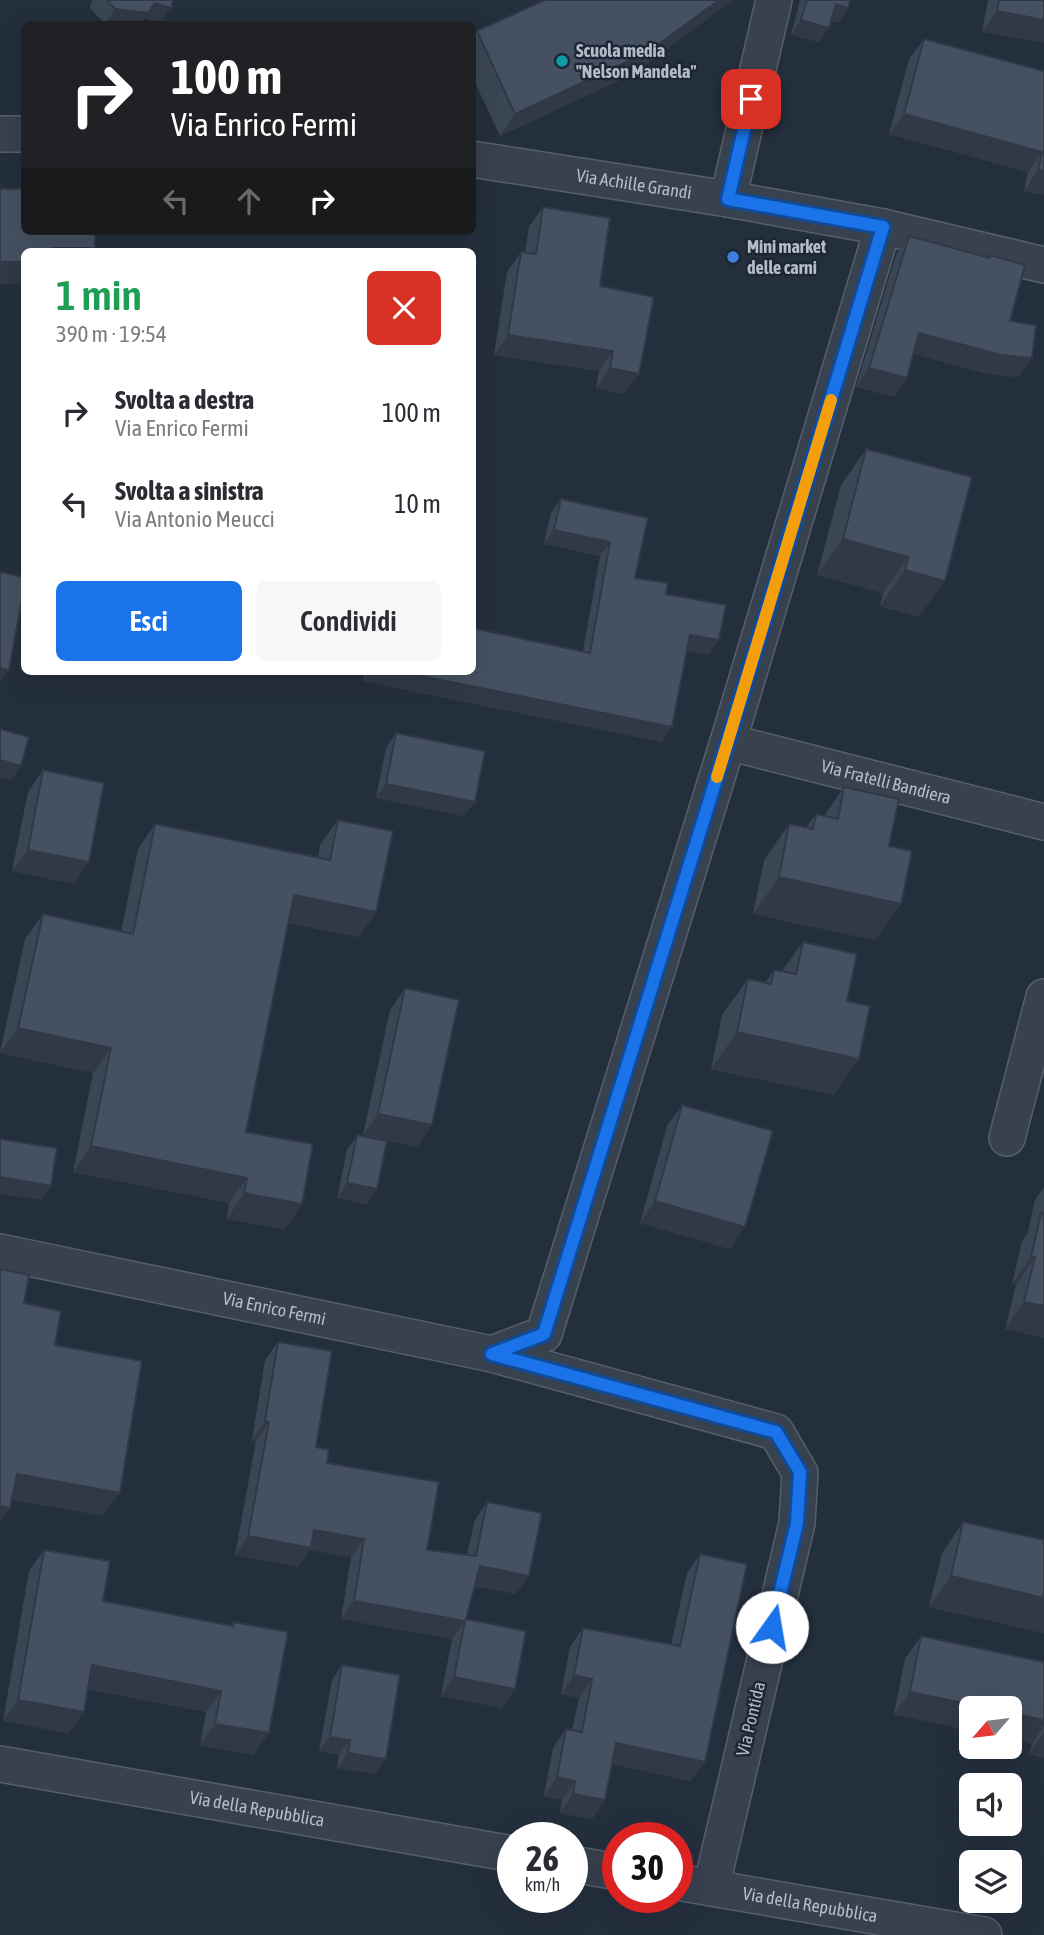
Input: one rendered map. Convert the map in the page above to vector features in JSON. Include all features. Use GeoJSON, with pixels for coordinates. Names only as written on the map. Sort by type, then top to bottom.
{"type":"FeatureCollection","features":[{"type":"Feature","properties":{"kind":"street"},"geometry":{"type":"LineString","coordinates":[[728,199],[774,0]]}},
{"type":"Feature","properties":{"kind":"street"},"geometry":{"type":"LineString","coordinates":[[0,134],[21,134]]}},
{"type":"Feature","properties":{"kind":"street","name":"Via Achille Grandi"},"geometry":{"type":"LineString","coordinates":[[476,160],[728,199],[883,227],[1044,265]]}},
{"type":"Feature","properties":{"kind":"street"},"geometry":{"type":"LineString","coordinates":[[492,1354],[544,1334],[728,741],[883,227]]}},
{"type":"Feature","properties":{"kind":"street","name":"Via Fratelli Bandiera"},"geometry":{"type":"LineString","coordinates":[[728,741],[1044,822]]}},
{"type":"Feature","properties":{"kind":"street"},"geometry":{"type":"LineString","coordinates":[[1007,1138],[1044,997]]}},
{"type":"Feature","properties":{"kind":"street","name":"Via Enrico Fermi"},"geometry":{"type":"LineString","coordinates":[[0,1252],[492,1354]]}},
{"type":"Feature","properties":{"kind":"street","name":"Via Pontida"},"geometry":{"type":"LineString","coordinates":[[492,1354],[776,1432],[800,1472],[797,1523],[711,1888]]}},
{"type":"Feature","properties":{"kind":"street","name":"Via della Repubblica"},"geometry":{"type":"LineString","coordinates":[[0,1764],[497,1851]]}},
{"type":"Feature","properties":{"kind":"street","name":"Via della Repubblica"},"geometry":{"type":"LineString","coordinates":[[693,1885],[984,1935]]}},
{"type":"Feature","properties":{"kind":"building"},"geometry":{"type":"Polygon","coordinates":[[[107,0],[173,0],[171,8],[155,3],[148,13],[115,9],[107,0]]]}},
{"type":"Feature","properties":{"kind":"building","name":"Scuola media \"Nelson Mandela\""},"geometry":{"type":"Polygon","coordinates":[[[545,0],[719,0],[648,52],[515,114],[477,31],[545,0]]]}},
{"type":"Feature","properties":{"kind":"building"},"geometry":{"type":"Polygon","coordinates":[[[807,0],[850,0],[848,8],[836,4],[829,28],[801,20],[807,0]]]}},
{"type":"Feature","properties":{"kind":"building"},"geometry":{"type":"Polygon","coordinates":[[[999,0],[1044,0],[1044,20],[997,11],[999,0]]]}},
{"type":"Feature","properties":{"kind":"building"},"geometry":{"type":"Polygon","coordinates":[[[924,39],[1044,71],[1044,171],[1038,170],[1042,152],[904,114],[924,39]]]}},
{"type":"Feature","properties":{"kind":"building"},"geometry":{"type":"Polygon","coordinates":[[[0,189],[21,189],[21,235],[95,235],[95,248],[21,248],[21,262],[0,262],[0,189]]]}},
{"type":"Feature","properties":{"kind":"building"},"geometry":{"type":"Polygon","coordinates":[[[543,207],[610,218],[600,286],[654,297],[639,374],[610,368],[613,351],[508,335],[521,252],[536,254],[543,207]]]}},
{"type":"Feature","properties":{"kind":"building"},"geometry":{"type":"Polygon","coordinates":[[[909,236],[1025,265],[1010,321],[1036,325],[1032,358],[1001,355],[919,333],[907,378],[869,368],[909,236]]]}},
{"type":"Feature","properties":{"kind":"building"},"geometry":{"type":"Polygon","coordinates":[[[866,449],[972,477],[945,581],[905,570],[908,557],[843,539],[866,449]]]}},
{"type":"Feature","properties":{"kind":"building"},"geometry":{"type":"Polygon","coordinates":[[[561,499],[648,518],[635,578],[668,583],[666,594],[726,605],[719,640],[690,635],[672,727],[417,675],[476,675],[476,629],[590,653],[610,542],[554,530],[561,499]]]}},
{"type":"Feature","properties":{"kind":"building"},"geometry":{"type":"Polygon","coordinates":[[[0,572],[21,576],[21,605],[9,670],[0,668],[0,572]]]}},
{"type":"Feature","properties":{"kind":"building"},"geometry":{"type":"Polygon","coordinates":[[[0,729],[29,737],[21,766],[0,760],[0,729]]]}},
{"type":"Feature","properties":{"kind":"building"},"geometry":{"type":"Polygon","coordinates":[[[396,733],[485,751],[475,802],[386,784],[396,733]]]}},
{"type":"Feature","properties":{"kind":"building"},"geometry":{"type":"Polygon","coordinates":[[[43,770],[104,783],[89,862],[28,850],[43,770]]]}},
{"type":"Feature","properties":{"kind":"building"},"geometry":{"type":"Polygon","coordinates":[[[844,787],[899,799],[889,846],[912,851],[901,904],[779,877],[789,824],[813,829],[816,814],[838,819],[844,787]]]}},
{"type":"Feature","properties":{"kind":"building"},"geometry":{"type":"Polygon","coordinates":[[[338,820],[393,831],[376,912],[294,895],[246,1132],[313,1144],[302,1204],[244,1193],[247,1178],[91,1146],[111,1048],[18,1028],[43,914],[133,934],[155,824],[330,860],[338,820]]]}},
{"type":"Feature","properties":{"kind":"building"},"geometry":{"type":"Polygon","coordinates":[[[803,942],[857,954],[847,1001],[870,1006],[859,1059],[737,1032],[748,979],[771,984],[774,970],[796,974],[803,942]]]}},
{"type":"Feature","properties":{"kind":"building"},"geometry":{"type":"Polygon","coordinates":[[[405,988],[459,1000],[432,1125],[378,1114],[405,988]]]}},
{"type":"Feature","properties":{"kind":"building"},"geometry":{"type":"Polygon","coordinates":[[[682,1105],[773,1131],[745,1227],[655,1201],[682,1105]]]}},
{"type":"Feature","properties":{"kind":"building"},"geometry":{"type":"Polygon","coordinates":[[[357,1135],[387,1141],[377,1189],[347,1183],[357,1135]]]}},
{"type":"Feature","properties":{"kind":"building"},"geometry":{"type":"Polygon","coordinates":[[[0,1139],[57,1148],[51,1186],[0,1177],[0,1139]]]}},
{"type":"Feature","properties":{"kind":"building"},"geometry":{"type":"Polygon","coordinates":[[[1041,1213],[1044,1214],[1044,1306],[1024,1302],[1035,1257],[1031,1257],[1041,1213]]]}},
{"type":"Feature","properties":{"kind":"building"},"geometry":{"type":"Polygon","coordinates":[[[0,1269],[29,1275],[24,1303],[61,1311],[55,1345],[142,1361],[120,1493],[17,1474],[10,1508],[0,1506],[0,1269]]]}},
{"type":"Feature","properties":{"kind":"building"},"geometry":{"type":"Polygon","coordinates":[[[278,1342],[332,1351],[316,1447],[329,1450],[327,1463],[439,1482],[427,1550],[476,1556],[487,1502],[542,1513],[529,1576],[480,1566],[466,1619],[526,1631],[515,1689],[454,1677],[465,1621],[354,1601],[364,1539],[314,1530],[311,1548],[248,1536],[269,1422],[265,1421],[278,1342]]]}},
{"type":"Feature","properties":{"kind":"building"},"geometry":{"type":"Polygon","coordinates":[[[963,1522],[1044,1540],[1044,1598],[951,1576],[963,1522]]]}},
{"type":"Feature","properties":{"kind":"building"},"geometry":{"type":"Polygon","coordinates":[[[44,1550],[110,1561],[103,1601],[233,1626],[233,1622],[288,1632],[269,1733],[215,1724],[221,1691],[92,1665],[84,1712],[18,1700],[44,1550]]]}},
{"type":"Feature","properties":{"kind":"building"},"geometry":{"type":"Polygon","coordinates":[[[700,1554],[747,1564],[705,1762],[616,1743],[605,1800],[573,1794],[575,1781],[557,1777],[566,1729],[582,1732],[592,1679],[574,1675],[583,1628],[680,1646],[700,1554]]]}},
{"type":"Feature","properties":{"kind":"building"},"geometry":{"type":"Polygon","coordinates":[[[921,1636],[1044,1662],[1044,1720],[1022,1715],[1022,1696],[959,1696],[959,1702],[910,1692],[921,1636]]]}},
{"type":"Feature","properties":{"kind":"building"},"geometry":{"type":"Polygon","coordinates":[[[342,1665],[400,1675],[386,1759],[348,1753],[350,1740],[330,1737],[342,1665]]]}},
{"type":"Feature","properties":{"kind":"slow traffic"},"geometry":{"type":"LineString","coordinates":[[717,777],[831,400]]}},
{"type":"Feature","properties":{"kind":"place","name":"Scuola media \"Nelson Mandela\""},"geometry":{"type":"Point","coordinates":[562,61]}},
{"type":"Feature","properties":{"kind":"place","name":"Mini market delle carni"},"geometry":{"type":"Point","coordinates":[733,257]}},
{"type":"Feature","properties":{"kind":"route"},"geometry":{"type":"LineString","coordinates":[[751,99],[728,199],[883,227],[728,741],[544,1334],[492,1354],[776,1432],[800,1472],[797,1523],[772,1627]]}}]}
